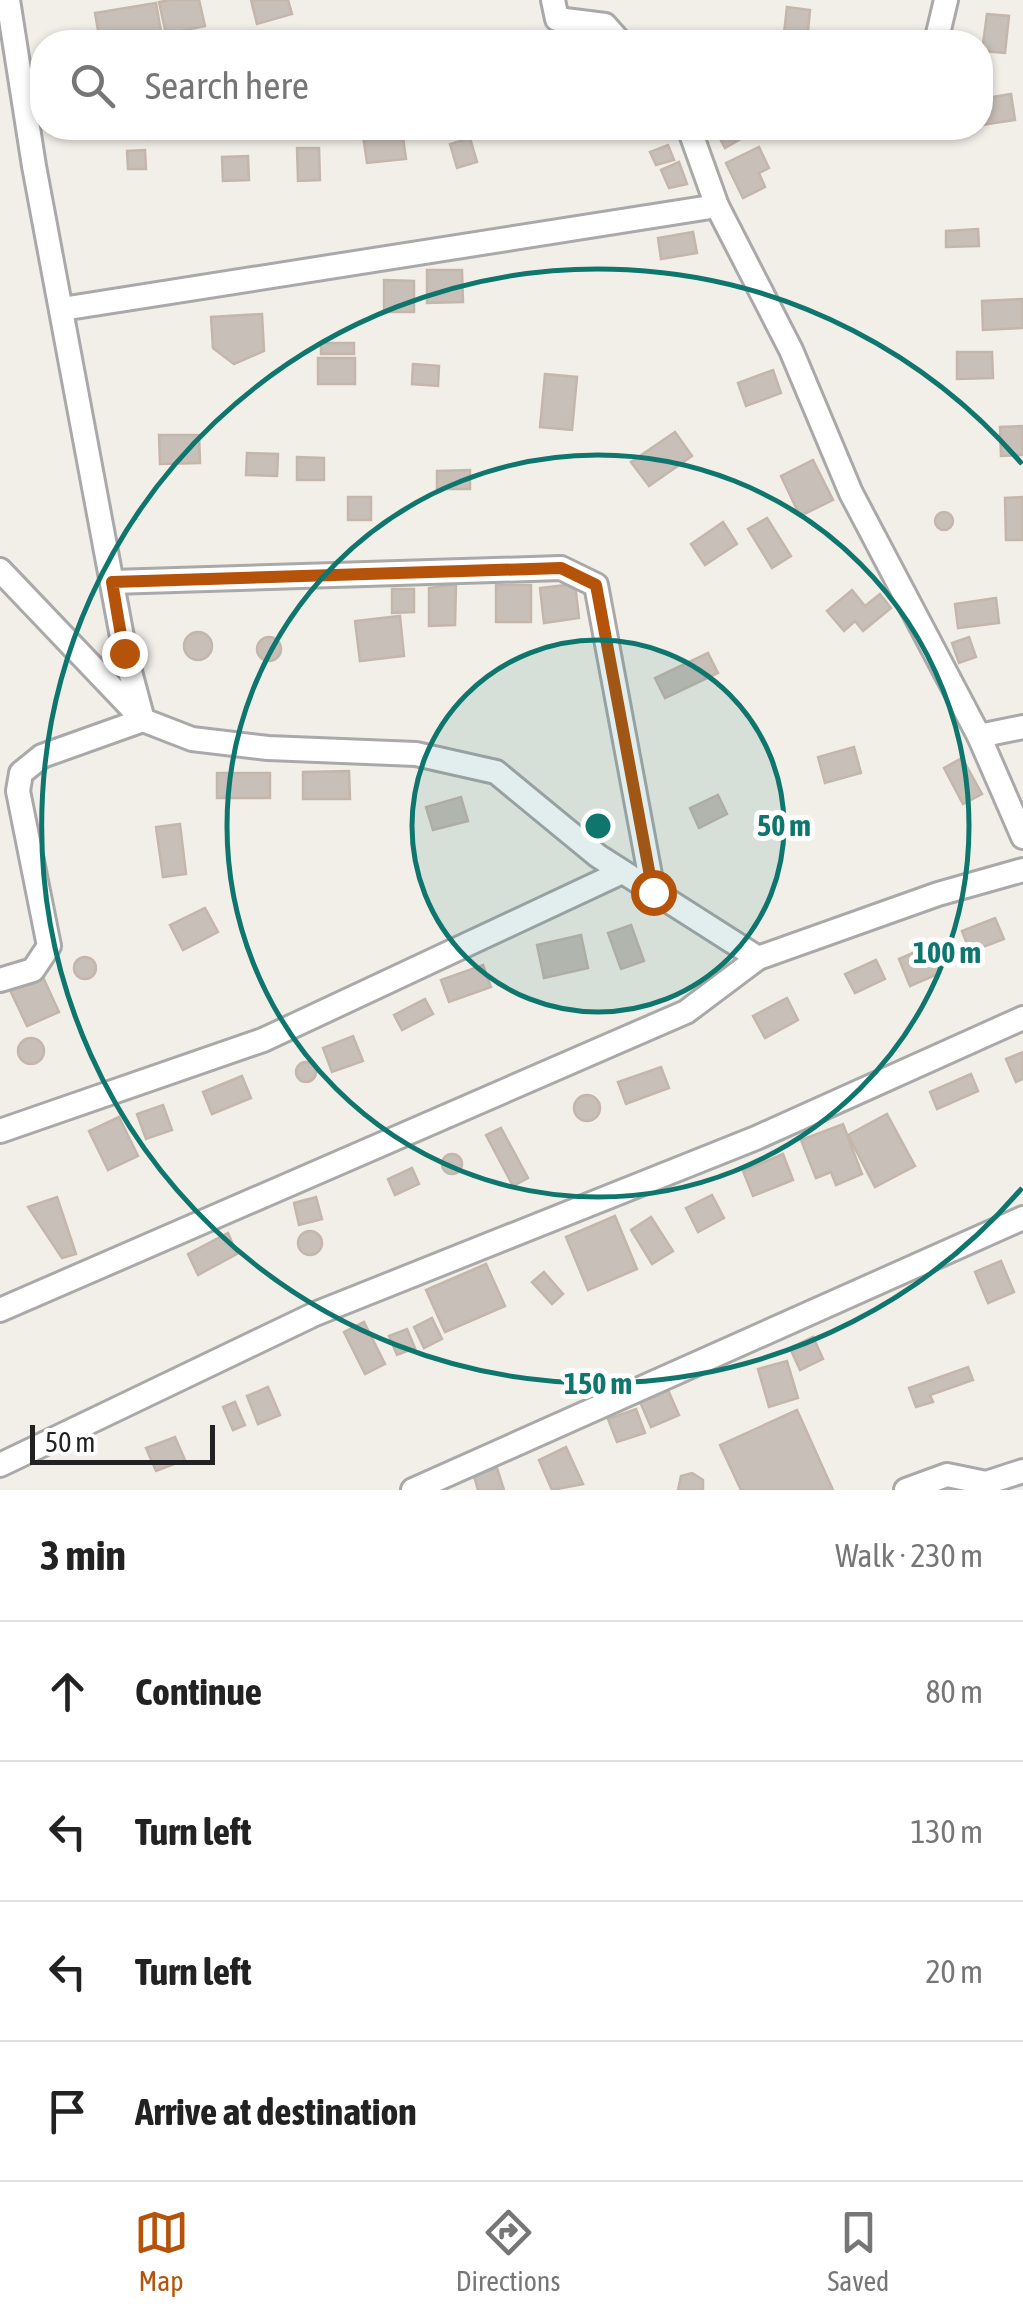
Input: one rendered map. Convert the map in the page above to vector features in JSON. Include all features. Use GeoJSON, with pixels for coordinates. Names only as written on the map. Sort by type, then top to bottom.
{"type":"FeatureCollection","features":[{"type":"Feature","properties":{"kind":"street"},"geometry":{"type":"LineString","coordinates":[[553,0],[557,19],[605,25],[609,30]]}},
{"type":"Feature","properties":{"kind":"street"},"geometry":{"type":"LineString","coordinates":[[939,30],[946,0]]}},
{"type":"Feature","properties":{"kind":"street"},"geometry":{"type":"LineString","coordinates":[[12,1],[30,112]]}},
{"type":"Feature","properties":{"kind":"street"},"geometry":{"type":"LineString","coordinates":[[35,140],[112,582],[143,720]]}},
{"type":"Feature","properties":{"kind":"street"},"geometry":{"type":"LineString","coordinates":[[693,140],[716,206],[791,350],[851,493],[979,736],[1023,838]]}},
{"type":"Feature","properties":{"kind":"street"},"geometry":{"type":"LineString","coordinates":[[62,309],[716,206]]}},
{"type":"Feature","properties":{"kind":"street"},"geometry":{"type":"LineString","coordinates":[[112,582],[561,568],[596,585],[653,892]]}},
{"type":"Feature","properties":{"kind":"street"},"geometry":{"type":"LineString","coordinates":[[0,570],[143,720],[192,739],[268,748],[416,754],[496,772],[622,872],[758,958]]}},
{"type":"Feature","properties":{"kind":"street"},"geometry":{"type":"LineString","coordinates":[[0,980],[33,970],[49,946],[18,791],[21,774],[42,756],[143,720]]}},
{"type":"Feature","properties":{"kind":"street"},"geometry":{"type":"LineString","coordinates":[[979,736],[1023,727]]}},
{"type":"Feature","properties":{"kind":"street"},"geometry":{"type":"LineString","coordinates":[[0,1310],[686,1012],[758,958],[938,894],[1023,870]]}},
{"type":"Feature","properties":{"kind":"street"},"geometry":{"type":"LineString","coordinates":[[0,1131],[263,1040],[622,872]]}},
{"type":"Feature","properties":{"kind":"street"},"geometry":{"type":"LineString","coordinates":[[0,1465],[315,1314],[756,1138],[1023,1018]]}},
{"type":"Feature","properties":{"kind":"street"},"geometry":{"type":"LineString","coordinates":[[413,1490],[1023,1218]]}},
{"type":"Feature","properties":{"kind":"street"},"geometry":{"type":"LineString","coordinates":[[906,1490],[947,1475],[986,1483],[1023,1471]]}},
{"type":"Feature","properties":{"kind":"building"},"geometry":{"type":"Polygon","coordinates":[[[199,0],[205,26],[165,30],[159,2],[199,0]]]}},
{"type":"Feature","properties":{"kind":"building"},"geometry":{"type":"Polygon","coordinates":[[[251,0],[288,0],[292,14],[257,24],[251,0]]]}},
{"type":"Feature","properties":{"kind":"building"},"geometry":{"type":"Polygon","coordinates":[[[156,3],[161,30],[98,30],[95,13],[156,3]]]}},
{"type":"Feature","properties":{"kind":"building"},"geometry":{"type":"Polygon","coordinates":[[[787,7],[810,10],[808,30],[784,30],[787,7]]]}},
{"type":"Feature","properties":{"kind":"building"},"geometry":{"type":"Polygon","coordinates":[[[987,14],[1009,16],[1005,53],[993,52],[993,30],[985,30],[987,14]]]}},
{"type":"Feature","properties":{"kind":"building"},"geometry":{"type":"Polygon","coordinates":[[[1011,94],[1015,120],[993,123],[993,97],[1011,94]]]}},
{"type":"Feature","properties":{"kind":"building"},"geometry":{"type":"Polygon","coordinates":[[[364,140],[403,140],[406,159],[367,163],[364,140]]]}},
{"type":"Feature","properties":{"kind":"building"},"geometry":{"type":"Polygon","coordinates":[[[471,140],[477,162],[457,168],[450,144],[471,140]]]}},
{"type":"Feature","properties":{"kind":"building"},"geometry":{"type":"Polygon","coordinates":[[[721,140],[739,140],[725,148],[721,140]]]}},
{"type":"Feature","properties":{"kind":"building"},"geometry":{"type":"Polygon","coordinates":[[[668,145],[674,160],[656,165],[650,152],[668,145]]]}},
{"type":"Feature","properties":{"kind":"building"},"geometry":{"type":"Polygon","coordinates":[[[759,147],[769,168],[759,173],[765,187],[743,198],[726,163],[759,147]]]}},
{"type":"Feature","properties":{"kind":"building"},"geometry":{"type":"Polygon","coordinates":[[[297,148],[319,148],[320,180],[298,181],[297,148]]]}},
{"type":"Feature","properties":{"kind":"building"},"geometry":{"type":"Polygon","coordinates":[[[145,150],[146,169],[128,169],[127,151],[145,150]]]}},
{"type":"Feature","properties":{"kind":"building"},"geometry":{"type":"Polygon","coordinates":[[[248,156],[249,180],[223,181],[222,157],[248,156]]]}},
{"type":"Feature","properties":{"kind":"building"},"geometry":{"type":"Polygon","coordinates":[[[679,162],[687,184],[669,188],[661,170],[679,162]]]}},
{"type":"Feature","properties":{"kind":"building"},"geometry":{"type":"Polygon","coordinates":[[[978,229],[979,246],[946,247],[946,231],[978,229]]]}},
{"type":"Feature","properties":{"kind":"building"},"geometry":{"type":"Polygon","coordinates":[[[693,232],[697,253],[661,259],[658,238],[693,232]]]}},
{"type":"Feature","properties":{"kind":"building"},"geometry":{"type":"Polygon","coordinates":[[[427,270],[462,270],[463,302],[427,303],[427,270]]]}},
{"type":"Feature","properties":{"kind":"building"},"geometry":{"type":"Polygon","coordinates":[[[384,280],[414,281],[414,312],[384,312],[384,280]]]}},
{"type":"Feature","properties":{"kind":"building"},"geometry":{"type":"Polygon","coordinates":[[[1023,299],[1023,328],[983,330],[982,301],[1023,299]]]}},
{"type":"Feature","properties":{"kind":"building"},"geometry":{"type":"Polygon","coordinates":[[[262,314],[264,351],[234,364],[213,348],[211,317],[262,314]]]}},
{"type":"Feature","properties":{"kind":"building"},"geometry":{"type":"Polygon","coordinates":[[[321,343],[354,343],[354,354],[321,354],[321,343]]]}},
{"type":"Feature","properties":{"kind":"building"},"geometry":{"type":"Polygon","coordinates":[[[957,352],[992,352],[993,378],[957,379],[957,352]]]}},
{"type":"Feature","properties":{"kind":"building"},"geometry":{"type":"Polygon","coordinates":[[[318,358],[355,358],[355,384],[318,384],[318,358]]]}},
{"type":"Feature","properties":{"kind":"building"},"geometry":{"type":"Polygon","coordinates":[[[413,364],[439,366],[438,386],[412,384],[413,364]]]}},
{"type":"Feature","properties":{"kind":"building"},"geometry":{"type":"Polygon","coordinates":[[[773,370],[781,393],[746,406],[738,383],[773,370]]]}},
{"type":"Feature","properties":{"kind":"building"},"geometry":{"type":"Polygon","coordinates":[[[545,374],[577,377],[572,430],[540,427],[545,374]]]}},
{"type":"Feature","properties":{"kind":"building"},"geometry":{"type":"Polygon","coordinates":[[[1023,426],[1023,455],[1001,456],[1000,427],[1023,426]]]}},
{"type":"Feature","properties":{"kind":"building"},"geometry":{"type":"Polygon","coordinates":[[[675,432],[692,456],[649,486],[631,462],[675,432]]]}},
{"type":"Feature","properties":{"kind":"building"},"geometry":{"type":"Polygon","coordinates":[[[159,435],[199,435],[200,463],[160,464],[159,435]]]}},
{"type":"Feature","properties":{"kind":"building"},"geometry":{"type":"Polygon","coordinates":[[[247,453],[278,454],[277,476],[246,475],[247,453]]]}},
{"type":"Feature","properties":{"kind":"building"},"geometry":{"type":"Polygon","coordinates":[[[297,457],[324,458],[324,480],[297,480],[297,457]]]}},
{"type":"Feature","properties":{"kind":"building"},"geometry":{"type":"Polygon","coordinates":[[[813,460],[833,500],[800,516],[781,476],[813,460]]]}},
{"type":"Feature","properties":{"kind":"building"},"geometry":{"type":"Polygon","coordinates":[[[470,470],[470,489],[437,489],[437,471],[470,470]]]}},
{"type":"Feature","properties":{"kind":"building"},"geometry":{"type":"Polygon","coordinates":[[[348,497],[371,497],[371,520],[348,520],[348,497]]]}},
{"type":"Feature","properties":{"kind":"building"},"geometry":{"type":"Polygon","coordinates":[[[1023,497],[1023,540],[1006,540],[1005,498],[1023,497]]]}},
{"type":"Feature","properties":{"kind":"building"},"geometry":{"type":"Polygon","coordinates":[[[944,512],[953,521],[944,530],[935,521],[944,512]]]}},
{"type":"Feature","properties":{"kind":"building"},"geometry":{"type":"Polygon","coordinates":[[[767,518],[791,556],[772,568],[748,529],[767,518]]]}},
{"type":"Feature","properties":{"kind":"building"},"geometry":{"type":"Polygon","coordinates":[[[723,522],[737,544],[705,565],[691,544],[723,522]]]}},
{"type":"Feature","properties":{"kind":"building"},"geometry":{"type":"Polygon","coordinates":[[[456,584],[455,625],[429,626],[429,588],[456,584]]]}},
{"type":"Feature","properties":{"kind":"building"},"geometry":{"type":"Polygon","coordinates":[[[575,584],[579,618],[544,623],[540,588],[575,584]]]}},
{"type":"Feature","properties":{"kind":"building"},"geometry":{"type":"Polygon","coordinates":[[[496,585],[531,585],[531,622],[496,622],[496,585]]]}},
{"type":"Feature","properties":{"kind":"building"},"geometry":{"type":"Polygon","coordinates":[[[392,589],[414,589],[414,612],[392,613],[392,589]]]}},
{"type":"Feature","properties":{"kind":"building"},"geometry":{"type":"Polygon","coordinates":[[[852,590],[865,606],[880,594],[891,608],[863,631],[855,621],[844,631],[827,611],[852,590]]]}},
{"type":"Feature","properties":{"kind":"building"},"geometry":{"type":"Polygon","coordinates":[[[996,598],[999,623],[958,628],[955,604],[996,598]]]}},
{"type":"Feature","properties":{"kind":"building"},"geometry":{"type":"Polygon","coordinates":[[[400,616],[404,656],[360,661],[355,621],[400,616]]]}},
{"type":"Feature","properties":{"kind":"building"},"geometry":{"type":"Polygon","coordinates":[[[198,632],[208,636],[212,646],[208,656],[198,660],[188,656],[184,646],[188,636],[198,632]]]}},
{"type":"Feature","properties":{"kind":"building"},"geometry":{"type":"Polygon","coordinates":[[[269,637],[281,649],[269,661],[257,649],[269,637]]]}},
{"type":"Feature","properties":{"kind":"building"},"geometry":{"type":"Polygon","coordinates":[[[969,637],[976,657],[959,663],[952,643],[969,637]]]}},
{"type":"Feature","properties":{"kind":"building"},"geometry":{"type":"Polygon","coordinates":[[[708,653],[718,673],[665,698],[655,678],[708,653]]]}},
{"type":"Feature","properties":{"kind":"building"},"geometry":{"type":"Polygon","coordinates":[[[854,747],[861,773],[825,783],[818,757],[854,747]]]}},
{"type":"Feature","properties":{"kind":"building"},"geometry":{"type":"Polygon","coordinates":[[[962,758],[982,794],[963,804],[944,768],[962,758]]]}},
{"type":"Feature","properties":{"kind":"building"},"geometry":{"type":"Polygon","coordinates":[[[349,771],[350,799],[303,799],[303,772],[349,771]]]}},
{"type":"Feature","properties":{"kind":"building"},"geometry":{"type":"Polygon","coordinates":[[[217,773],[270,773],[270,798],[217,798],[217,773]]]}},
{"type":"Feature","properties":{"kind":"building"},"geometry":{"type":"Polygon","coordinates":[[[718,795],[727,814],[699,828],[690,808],[718,795]]]}},
{"type":"Feature","properties":{"kind":"building"},"geometry":{"type":"Polygon","coordinates":[[[461,797],[468,821],[433,830],[426,807],[461,797]]]}},
{"type":"Feature","properties":{"kind":"building"},"geometry":{"type":"Polygon","coordinates":[[[180,824],[186,874],[163,877],[156,827],[180,824]]]}},
{"type":"Feature","properties":{"kind":"building"},"geometry":{"type":"Polygon","coordinates":[[[205,908],[218,932],[183,950],[170,925],[205,908]]]}},
{"type":"Feature","properties":{"kind":"building"},"geometry":{"type":"Polygon","coordinates":[[[995,918],[1004,939],[970,952],[962,931],[995,918]]]}},
{"type":"Feature","properties":{"kind":"building"},"geometry":{"type":"Polygon","coordinates":[[[631,925],[644,961],[621,969],[608,933],[631,925]]]}},
{"type":"Feature","properties":{"kind":"building"},"geometry":{"type":"Polygon","coordinates":[[[581,935],[588,968],[544,978],[537,945],[581,935]]]}},
{"type":"Feature","properties":{"kind":"building"},"geometry":{"type":"Polygon","coordinates":[[[929,946],[940,973],[910,986],[899,959],[929,946]]]}},
{"type":"Feature","properties":{"kind":"building"},"geometry":{"type":"Polygon","coordinates":[[[85,957],[93,960],[93,976],[85,979],[77,976],[74,968],[77,960],[85,957]]]}},
{"type":"Feature","properties":{"kind":"building"},"geometry":{"type":"Polygon","coordinates":[[[876,960],[885,979],[855,993],[845,974],[876,960]]]}},
{"type":"Feature","properties":{"kind":"building"},"geometry":{"type":"Polygon","coordinates":[[[483,965],[491,987],[449,1002],[441,980],[483,965]]]}},
{"type":"Feature","properties":{"kind":"building"},"geometry":{"type":"Polygon","coordinates":[[[42,975],[59,1012],[27,1026],[10,990],[42,975]]]}},
{"type":"Feature","properties":{"kind":"building"},"geometry":{"type":"Polygon","coordinates":[[[787,998],[798,1020],[765,1038],[753,1016],[787,998]]]}},
{"type":"Feature","properties":{"kind":"building"},"geometry":{"type":"Polygon","coordinates":[[[425,999],[433,1014],[402,1030],[394,1015],[425,999]]]}},
{"type":"Feature","properties":{"kind":"building"},"geometry":{"type":"Polygon","coordinates":[[[353,1036],[363,1061],[332,1072],[323,1048],[353,1036]]]}},
{"type":"Feature","properties":{"kind":"building"},"geometry":{"type":"Polygon","coordinates":[[[31,1038],[40,1042],[44,1051],[40,1060],[31,1064],[22,1060],[18,1051],[22,1042],[31,1038]]]}},
{"type":"Feature","properties":{"kind":"building"},"geometry":{"type":"Polygon","coordinates":[[[1023,1052],[1023,1079],[1016,1082],[1006,1059],[1023,1052]]]}},
{"type":"Feature","properties":{"kind":"building"},"geometry":{"type":"Polygon","coordinates":[[[302,1062],[310,1062],[316,1072],[310,1082],[302,1082],[296,1076],[296,1068],[302,1062]]]}},
{"type":"Feature","properties":{"kind":"building"},"geometry":{"type":"Polygon","coordinates":[[[661,1067],[669,1088],[626,1104],[618,1082],[661,1067]]]}},
{"type":"Feature","properties":{"kind":"building"},"geometry":{"type":"Polygon","coordinates":[[[971,1074],[978,1091],[937,1109],[930,1092],[971,1074]]]}},
{"type":"Feature","properties":{"kind":"building"},"geometry":{"type":"Polygon","coordinates":[[[242,1076],[251,1098],[212,1114],[203,1092],[242,1076]]]}},
{"type":"Feature","properties":{"kind":"building"},"geometry":{"type":"Polygon","coordinates":[[[587,1095],[597,1098],[597,1118],[587,1121],[577,1118],[574,1108],[577,1098],[587,1095]]]}},
{"type":"Feature","properties":{"kind":"building"},"geometry":{"type":"Polygon","coordinates":[[[163,1105],[172,1130],[146,1139],[137,1114],[163,1105]]]}},
{"type":"Feature","properties":{"kind":"building"},"geometry":{"type":"Polygon","coordinates":[[[887,1114],[915,1166],[875,1187],[848,1135],[887,1114]]]}},
{"type":"Feature","properties":{"kind":"building"},"geometry":{"type":"Polygon","coordinates":[[[119,1117],[138,1156],[108,1170],[89,1131],[119,1117]]]}},
{"type":"Feature","properties":{"kind":"building"},"geometry":{"type":"Polygon","coordinates":[[[843,1124],[862,1174],[836,1185],[831,1172],[816,1178],[801,1140],[843,1124]]]}},
{"type":"Feature","properties":{"kind":"building"},"geometry":{"type":"Polygon","coordinates":[[[501,1128],[528,1178],[513,1186],[486,1135],[501,1128]]]}},
{"type":"Feature","properties":{"kind":"building"},"geometry":{"type":"Polygon","coordinates":[[[452,1154],[462,1164],[452,1174],[442,1164],[452,1154]]]}},
{"type":"Feature","properties":{"kind":"building"},"geometry":{"type":"Polygon","coordinates":[[[783,1154],[793,1180],[753,1196],[743,1171],[783,1154]]]}},
{"type":"Feature","properties":{"kind":"building"},"geometry":{"type":"Polygon","coordinates":[[[412,1168],[419,1184],[395,1195],[388,1179],[412,1168]]]}},
{"type":"Feature","properties":{"kind":"building"},"geometry":{"type":"Polygon","coordinates":[[[712,1195],[724,1218],[698,1232],[686,1208],[712,1195]]]}},
{"type":"Feature","properties":{"kind":"building"},"geometry":{"type":"Polygon","coordinates":[[[57,1197],[76,1254],[62,1258],[28,1207],[57,1197]]]}},
{"type":"Feature","properties":{"kind":"building"},"geometry":{"type":"Polygon","coordinates":[[[316,1197],[322,1219],[299,1225],[294,1203],[316,1197]]]}},
{"type":"Feature","properties":{"kind":"building"},"geometry":{"type":"Polygon","coordinates":[[[615,1216],[637,1269],[588,1290],[566,1237],[615,1216]]]}},
{"type":"Feature","properties":{"kind":"building"},"geometry":{"type":"Polygon","coordinates":[[[651,1217],[673,1251],[652,1264],[631,1230],[651,1217]]]}},
{"type":"Feature","properties":{"kind":"building"},"geometry":{"type":"Polygon","coordinates":[[[310,1231],[319,1234],[319,1252],[310,1255],[301,1252],[298,1243],[301,1234],[310,1231]]]}},
{"type":"Feature","properties":{"kind":"building"},"geometry":{"type":"Polygon","coordinates":[[[228,1233],[237,1254],[198,1275],[188,1254],[228,1233]]]}},
{"type":"Feature","properties":{"kind":"building"},"geometry":{"type":"Polygon","coordinates":[[[1001,1261],[1014,1292],[988,1303],[975,1272],[1001,1261]]]}},
{"type":"Feature","properties":{"kind":"building"},"geometry":{"type":"Polygon","coordinates":[[[486,1264],[505,1306],[445,1332],[426,1290],[486,1264]]]}},
{"type":"Feature","properties":{"kind":"building"},"geometry":{"type":"Polygon","coordinates":[[[544,1272],[563,1294],[552,1304],[532,1282],[544,1272]]]}},
{"type":"Feature","properties":{"kind":"building"},"geometry":{"type":"Polygon","coordinates":[[[432,1318],[442,1339],[424,1348],[414,1327],[432,1318]]]}},
{"type":"Feature","properties":{"kind":"building"},"geometry":{"type":"Polygon","coordinates":[[[364,1322],[385,1364],[365,1374],[344,1332],[364,1322]]]}},
{"type":"Feature","properties":{"kind":"building"},"geometry":{"type":"Polygon","coordinates":[[[407,1329],[415,1348],[397,1355],[389,1336],[407,1329]]]}},
{"type":"Feature","properties":{"kind":"building"},"geometry":{"type":"Polygon","coordinates":[[[813,1337],[823,1359],[800,1370],[790,1348],[813,1337]]]}},
{"type":"Feature","properties":{"kind":"building"},"geometry":{"type":"Polygon","coordinates":[[[787,1361],[798,1398],[769,1407],[758,1369],[787,1361]]]}},
{"type":"Feature","properties":{"kind":"building"},"geometry":{"type":"Polygon","coordinates":[[[968,1367],[973,1380],[930,1395],[933,1402],[916,1407],[909,1388],[968,1367]]]}},
{"type":"Feature","properties":{"kind":"building"},"geometry":{"type":"Polygon","coordinates":[[[268,1387],[280,1415],[258,1424],[247,1396],[268,1387]]]}},
{"type":"Feature","properties":{"kind":"building"},"geometry":{"type":"Polygon","coordinates":[[[668,1390],[679,1415],[651,1427],[640,1402],[668,1390]]]}},
{"type":"Feature","properties":{"kind":"building"},"geometry":{"type":"Polygon","coordinates":[[[235,1402],[245,1425],[233,1430],[223,1407],[235,1402]]]}},
{"type":"Feature","properties":{"kind":"building"},"geometry":{"type":"Polygon","coordinates":[[[636,1409],[645,1433],[617,1442],[608,1419],[636,1409]]]}},
{"type":"Feature","properties":{"kind":"building"},"geometry":{"type":"Polygon","coordinates":[[[797,1410],[833,1490],[741,1490],[720,1445],[797,1410]]]}},
{"type":"Feature","properties":{"kind":"building"},"geometry":{"type":"Polygon","coordinates":[[[175,1437],[185,1460],[156,1471],[146,1448],[175,1437]]]}},
{"type":"Feature","properties":{"kind":"building"},"geometry":{"type":"Polygon","coordinates":[[[566,1447],[583,1484],[552,1490],[539,1460],[566,1447]]]}},
{"type":"Feature","properties":{"kind":"building"},"geometry":{"type":"Polygon","coordinates":[[[497,1468],[504,1490],[478,1490],[474,1476],[497,1468]]]}},
{"type":"Feature","properties":{"kind":"building"},"geometry":{"type":"Polygon","coordinates":[[[692,1473],[703,1480],[703,1490],[678,1490],[681,1476],[692,1473]]]}},
{"type":"Feature","properties":{"kind":"route"},"geometry":{"type":"LineString","coordinates":[[124,653],[112,582],[561,568],[596,585],[653,892]]}}]}
